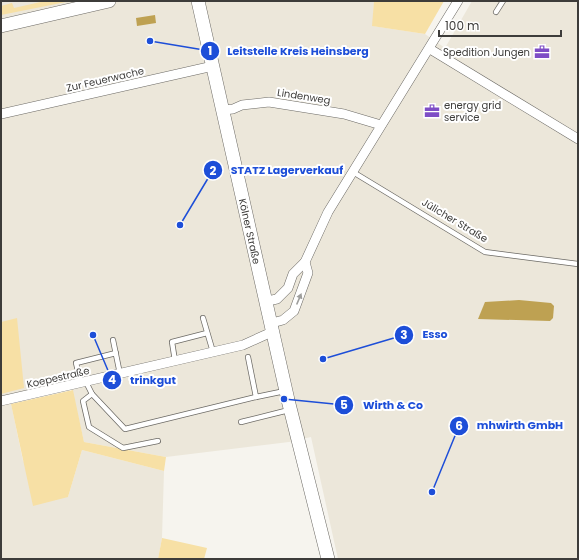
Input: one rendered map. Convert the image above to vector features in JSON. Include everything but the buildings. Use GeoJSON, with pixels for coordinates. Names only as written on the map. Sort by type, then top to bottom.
{"type":"FeatureCollection","features":[{"type":"Feature","properties":{"kind":"main road"},"geometry":{"type":"LineString","coordinates":[[1,26],[109,1]]}},
{"type":"Feature","properties":{"kind":"main road","name":"Kölner Straße"},"geometry":{"type":"LineString","coordinates":[[198,1],[273,327],[286,391],[328,559]]}},
{"type":"Feature","properties":{"kind":"street"},"geometry":{"type":"LineString","coordinates":[[266,301],[277,299],[282,295],[288,288],[292,274],[305,262],[328,212],[381,125],[430,49],[458,1]]}},
{"type":"Feature","properties":{"kind":"street"},"geometry":{"type":"LineString","coordinates":[[430,49],[578,139]]}},
{"type":"Feature","properties":{"kind":"street","name":"Zur Feuerwache"},"geometry":{"type":"LineString","coordinates":[[1,114],[213,66]]}},
{"type":"Feature","properties":{"kind":"street","name":"Lindenweg"},"geometry":{"type":"LineString","coordinates":[[223,110],[233,109],[242,104],[269,102],[344,114],[381,125]]}},
{"type":"Feature","properties":{"kind":"street"},"geometry":{"type":"LineString","coordinates":[[273,327],[294,311],[308,273],[305,262]]}},
{"type":"Feature","properties":{"kind":"street","name":"Koepestraße"},"geometry":{"type":"LineString","coordinates":[[1,401],[243,345],[273,327]]}},
{"type":"Feature","properties":{"kind":"lane"},"geometry":{"type":"LineString","coordinates":[[496,12],[503,1]]}},
{"type":"Feature","properties":{"kind":"lane","name":"Jülicher Straße"},"geometry":{"type":"LineString","coordinates":[[353,172],[485,252],[578,264]]}},
{"type":"Feature","properties":{"kind":"lane"},"geometry":{"type":"LineString","coordinates":[[203,318],[212,352]]}},
{"type":"Feature","properties":{"kind":"lane"},"geometry":{"type":"LineString","coordinates":[[175,361],[172,342],[207,333]]}},
{"type":"Feature","properties":{"kind":"lane"},"geometry":{"type":"LineString","coordinates":[[114,340],[120,374]]}},
{"type":"Feature","properties":{"kind":"lane"},"geometry":{"type":"LineString","coordinates":[[116,353],[76,363],[84,382],[92,394],[125,429],[256,396],[286,391]]}},
{"type":"Feature","properties":{"kind":"lane"},"geometry":{"type":"LineString","coordinates":[[248,356],[256,396]]}},
{"type":"Feature","properties":{"kind":"lane"},"geometry":{"type":"LineString","coordinates":[[92,394],[83,401],[89,427],[123,448],[158,441]]}},
{"type":"Feature","properties":{"kind":"lane"},"geometry":{"type":"LineString","coordinates":[[241,422],[291,410]]}},
{"type":"Feature","properties":{"kind":"shaded area"},"geometry":{"type":"Polygon","coordinates":[[[1,1],[374,1],[373,26],[425,34],[445,48],[472,1],[578,1],[578,559],[338,559],[311,437],[289,442],[166,457],[84,442],[70,381],[9,394],[23,461],[68,497],[82,450],[164,471],[162,538],[158,559],[1,559],[1,1]]]}},
{"type":"Feature","properties":{"kind":"shaded area"},"geometry":{"type":"Polygon","coordinates":[[[45,1],[71,1],[1,15],[1,6],[12,3],[14,8],[45,1]]]}},
{"type":"Feature","properties":{"kind":"shaded area"},"geometry":{"type":"Polygon","coordinates":[[[374,1],[444,1],[425,34],[372,26],[374,1]]]}},
{"type":"Feature","properties":{"kind":"shaded area"},"geometry":{"type":"Polygon","coordinates":[[[155,15],[156,23],[137,26],[136,18],[155,15]]]}},
{"type":"Feature","properties":{"kind":"shaded area"},"geometry":{"type":"Polygon","coordinates":[[[519,300],[551,303],[554,306],[553,318],[550,321],[478,319],[485,302],[519,300]]]}},
{"type":"Feature","properties":{"kind":"shaded area"},"geometry":{"type":"Polygon","coordinates":[[[17,318],[24,388],[1,394],[1,322],[17,318]]]}},
{"type":"Feature","properties":{"kind":"shaded area"},"geometry":{"type":"Polygon","coordinates":[[[73,390],[84,442],[166,457],[164,471],[82,450],[68,497],[33,506],[11,404],[73,390]]]}},
{"type":"Feature","properties":{"kind":"shaded area"},"geometry":{"type":"Polygon","coordinates":[[[162,538],[207,548],[204,559],[158,559],[162,538]]]}},
{"type":"Feature","properties":{"kind":"place","name":"Leitstelle Kreis Heinsberg"},"geometry":{"type":"Point","coordinates":[150,41]}},
{"type":"Feature","properties":{"kind":"place","name":"Spedition Jungen"},"geometry":{"type":"Point","coordinates":[542,52]}},
{"type":"Feature","properties":{"kind":"place","name":"energy grid service"},"geometry":{"type":"Point","coordinates":[432,111]}},
{"type":"Feature","properties":{"kind":"place","name":"STATZ Lagerverkauf"},"geometry":{"type":"Point","coordinates":[180,225]}},
{"type":"Feature","properties":{"kind":"place","name":"trinkgut"},"geometry":{"type":"Point","coordinates":[93,335]}},
{"type":"Feature","properties":{"kind":"place","name":"Esso"},"geometry":{"type":"Point","coordinates":[323,359]}},
{"type":"Feature","properties":{"kind":"place","name":"Wirth & Co"},"geometry":{"type":"Point","coordinates":[284,399]}},
{"type":"Feature","properties":{"kind":"place","name":"mhwirth GmbH"},"geometry":{"type":"Point","coordinates":[432,492]}}]}
